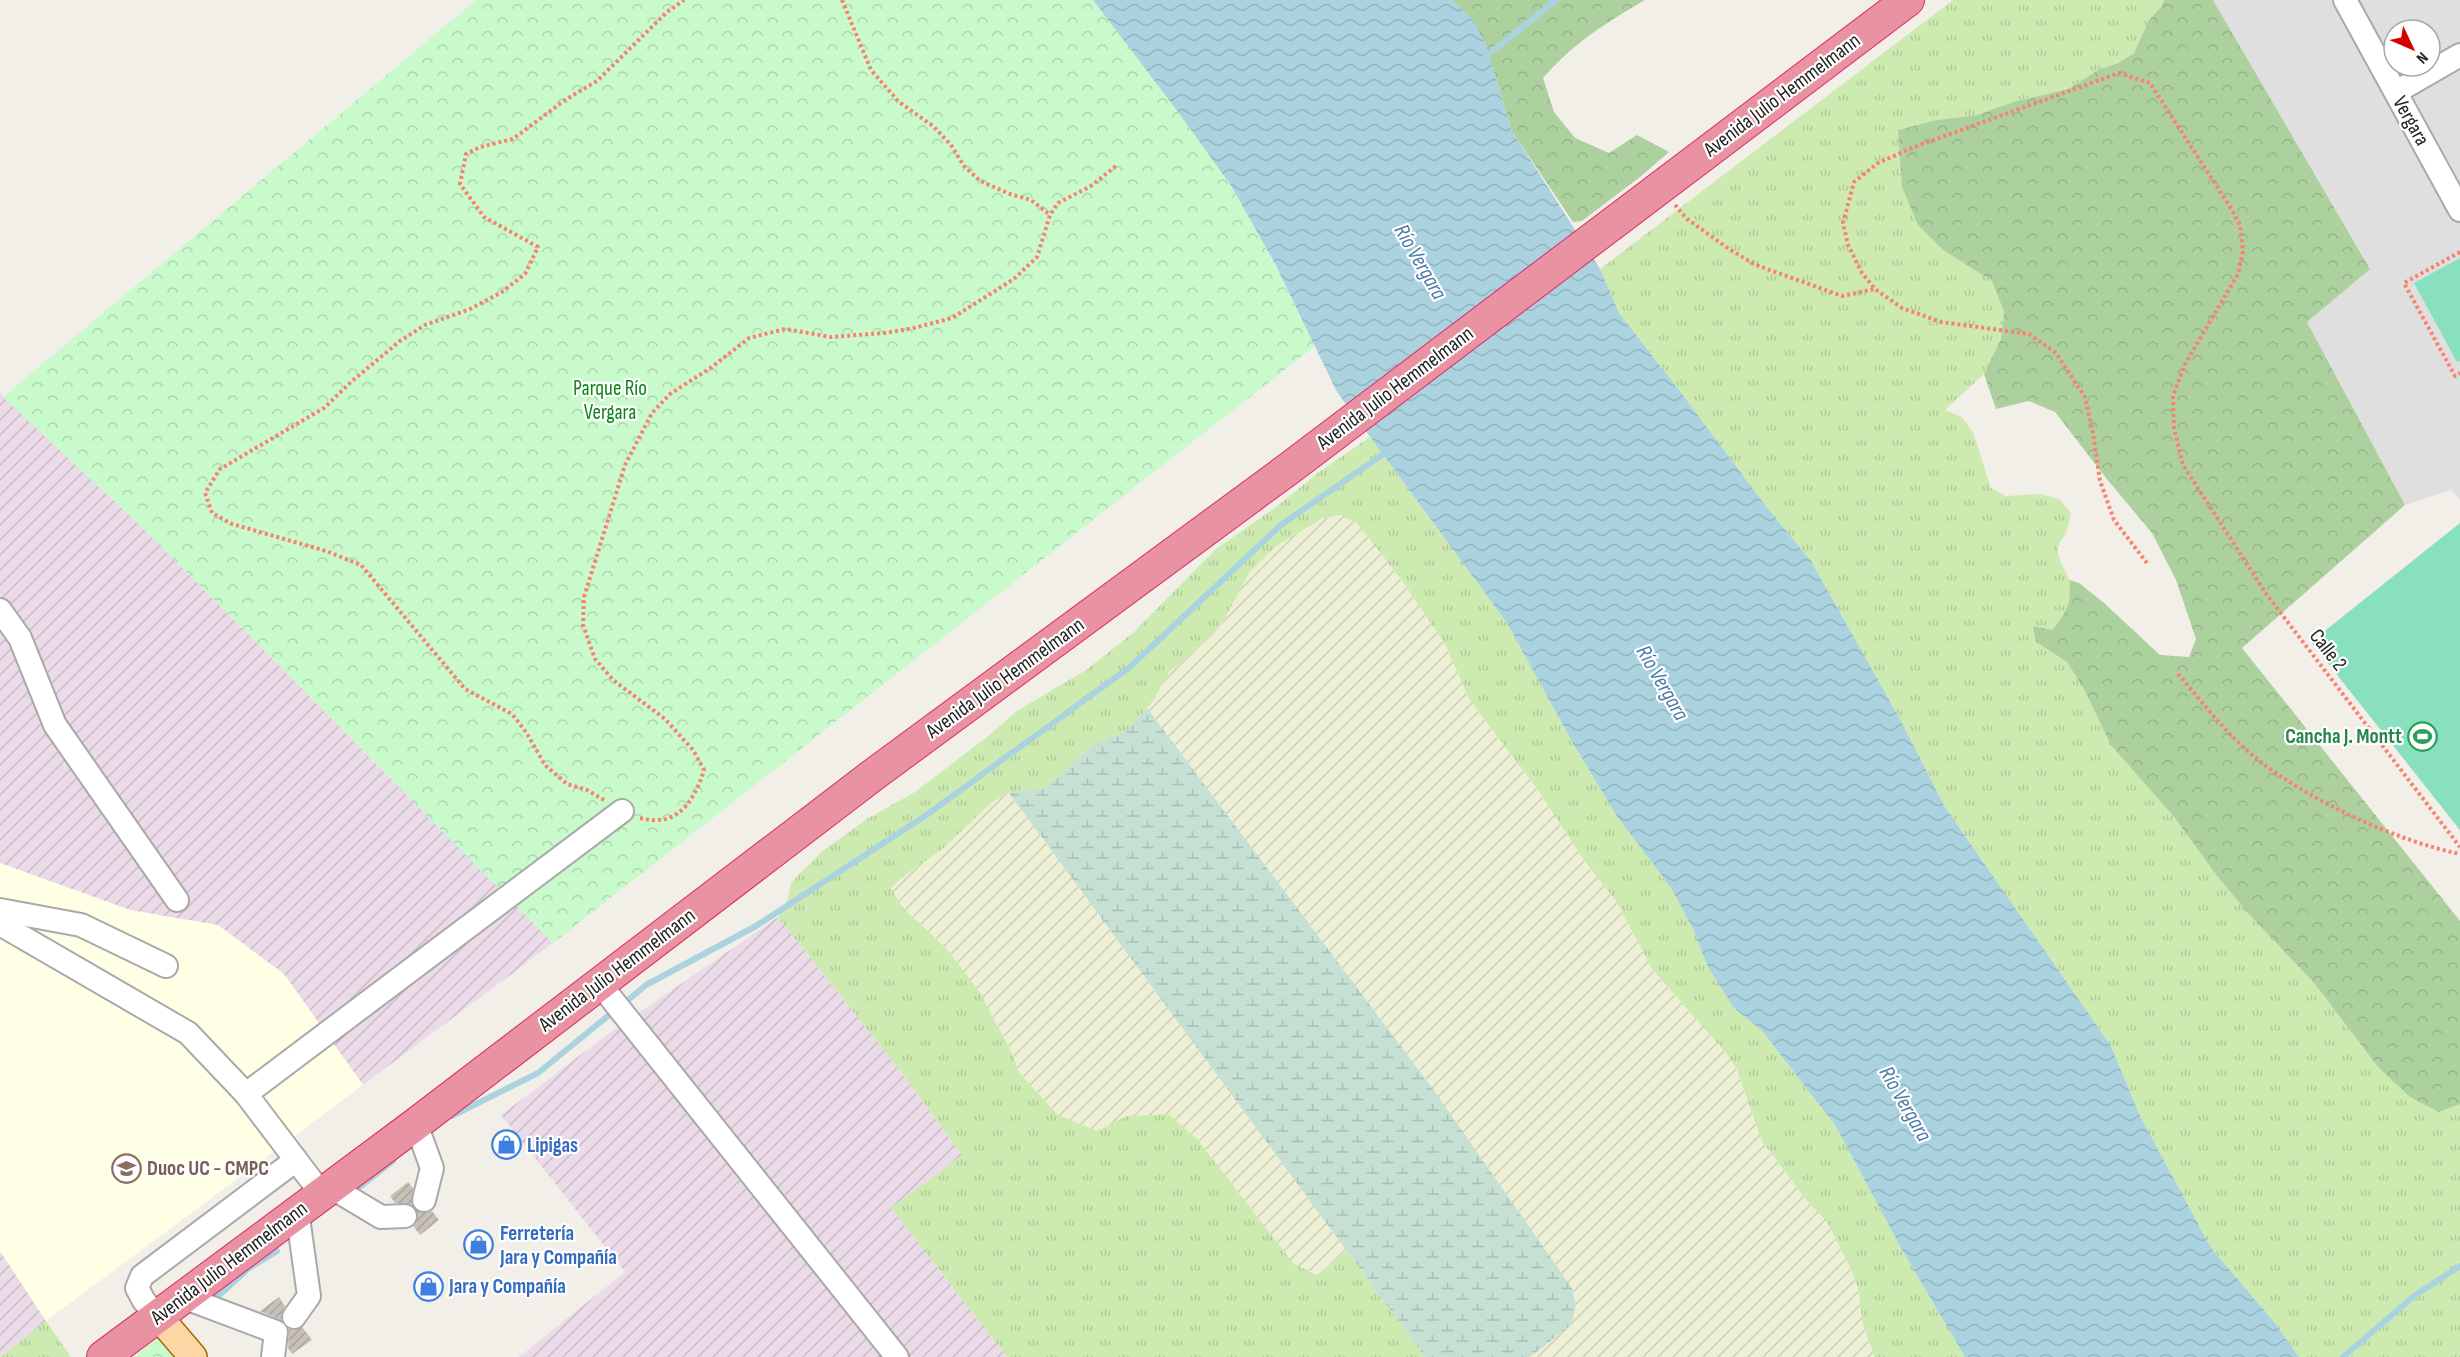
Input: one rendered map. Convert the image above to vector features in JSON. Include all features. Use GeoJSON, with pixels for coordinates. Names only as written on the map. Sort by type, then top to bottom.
{"type":"FeatureCollection","features":[{"type":"Feature","properties":{"kind":"highway","name":"Avenida Julio Hemmelmann"},"geometry":{"type":"LineString","coordinates":[[103,1357],[416,1124],[873,775],[1291,467],[1908,0]]}},
{"type":"Feature","properties":{"kind":"main road"},"geometry":{"type":"LineString","coordinates":[[159,1316],[193,1357]]}},
{"type":"Feature","properties":{"kind":"street","name":"Vergara"},"geometry":{"type":"LineString","coordinates":[[2345,0],[2460,210]]}},
{"type":"Feature","properties":{"kind":"street"},"geometry":{"type":"LineString","coordinates":[[2396,93],[2460,55]]}},
{"type":"Feature","properties":{"kind":"street"},"geometry":{"type":"LineString","coordinates":[[0,610],[20,638],[55,725],[177,900]]}},
{"type":"Feature","properties":{"kind":"street"},"geometry":{"type":"LineString","coordinates":[[246,1094],[622,811]]}},
{"type":"Feature","properties":{"kind":"street"},"geometry":{"type":"LineString","coordinates":[[0,910],[81,925],[166,966]]}},
{"type":"Feature","properties":{"kind":"street"},"geometry":{"type":"LineString","coordinates":[[0,924],[188,1033],[246,1094],[296,1160],[316,1197],[309,1296],[294,1317]]}},
{"type":"Feature","properties":{"kind":"street"},"geometry":{"type":"LineString","coordinates":[[599,983],[897,1357]]}},
{"type":"Feature","properties":{"kind":"street"},"geometry":{"type":"LineString","coordinates":[[416,1124],[432,1168],[424,1200]]}},
{"type":"Feature","properties":{"kind":"street"},"geometry":{"type":"LineString","coordinates":[[159,1316],[144,1301],[137,1288],[142,1276],[296,1160]]}},
{"type":"Feature","properties":{"kind":"street"},"geometry":{"type":"LineString","coordinates":[[316,1197],[381,1217],[405,1216]]}},
{"type":"Feature","properties":{"kind":"street"},"geometry":{"type":"LineString","coordinates":[[183,1297],[276,1332],[273,1357]]}},
{"type":"Feature","properties":{"kind":"path"},"geometry":{"type":"LineString","coordinates":[[684,0],[667,12],[597,81],[565,100],[513,139],[480,147],[466,154],[460,184],[484,217],[538,247],[525,274],[502,292],[470,309],[425,325],[400,341],[324,408],[220,470],[206,493],[212,513],[232,524],[326,551],[361,565],[378,582],[425,644],[465,689],[512,714],[526,732],[545,765],[567,784],[587,790],[622,811],[654,822],[670,818],[688,805],[698,790],[704,770],[693,750],[665,719],[613,680],[595,659],[584,625],[584,597],[625,465],[652,413],[670,393],[712,367],[749,338],[785,329],[831,337],[884,333],[915,328],[951,318],[1014,279],[1037,257],[1050,215],[1058,203],[1091,186],[1116,166]]}},
{"type":"Feature","properties":{"kind":"path"},"geometry":{"type":"LineString","coordinates":[[842,0],[871,70],[899,102],[933,126],[951,144],[964,166],[980,181],[1031,200],[1050,215]]}},
{"type":"Feature","properties":{"kind":"path","name":"Calle 2"},"geometry":{"type":"LineString","coordinates":[[2147,563],[2114,520],[2100,481],[2085,396],[2056,353],[2030,334],[1941,322],[1902,308],[1875,289],[1862,273],[1848,245],[1843,224],[1854,182],[1878,163],[1914,147],[2119,73],[2150,82],[2240,225],[2243,251],[2238,274],[2185,364],[2173,396],[2174,428],[2183,465],[2267,596],[2460,847]]}},
{"type":"Feature","properties":{"kind":"path"},"geometry":{"type":"LineString","coordinates":[[1661,186],[1687,219],[1756,265],[1842,296],[1875,289]]}},
{"type":"Feature","properties":{"kind":"path"},"geometry":{"type":"LineString","coordinates":[[2460,252],[2404,283],[2455,376],[2460,373]]}},
{"type":"Feature","properties":{"kind":"path"},"geometry":{"type":"LineString","coordinates":[[2178,674],[2222,725],[2256,758],[2307,793],[2364,821],[2440,850],[2460,854]]}},
{"type":"Feature","properties":{"kind":"shaded area"},"geometry":{"type":"Polygon","coordinates":[[[2213,0],[2460,0],[2460,500],[2451,490],[2405,505],[2307,322],[2370,268],[2213,0]]]}},
{"type":"Feature","properties":{"kind":"shaded area"},"geometry":{"type":"Polygon","coordinates":[[[0,393],[148,533],[553,943],[363,1085],[284,974],[218,926],[130,910],[0,863],[0,393]]]}},
{"type":"Feature","properties":{"kind":"shaded area"},"geometry":{"type":"Polygon","coordinates":[[[1340,515],[1357,523],[1403,582],[1445,644],[1469,699],[1538,790],[1583,859],[1616,901],[1652,969],[1728,1055],[1737,1070],[1762,1141],[1803,1196],[1827,1222],[1852,1271],[1858,1289],[1863,1325],[1875,1357],[1530,1357],[1571,1325],[1575,1296],[1572,1288],[1433,1089],[1147,708],[1169,672],[1212,636],[1223,622],[1249,573],[1275,547],[1321,519],[1340,515]]]}},
{"type":"Feature","properties":{"kind":"shaded area"},"geometry":{"type":"Polygon","coordinates":[[[1009,793],[1347,1251],[1317,1275],[1294,1264],[1197,1139],[1127,1117],[1097,1131],[1058,1115],[1019,1073],[1013,1055],[996,1022],[968,977],[944,946],[903,908],[891,888],[992,801],[1009,793]]]}},
{"type":"Feature","properties":{"kind":"shaded area","name":"Duoc UC - CMPC"},"geometry":{"type":"Polygon","coordinates":[[[0,863],[130,910],[218,925],[284,974],[363,1085],[46,1321],[0,1251],[0,863]]]}},
{"type":"Feature","properties":{"kind":"shaded area"},"geometry":{"type":"Polygon","coordinates":[[[778,917],[895,1064],[962,1155],[891,1208],[1007,1357],[519,1357],[625,1272],[501,1115],[608,1034],[778,917]]]}},
{"type":"Feature","properties":{"kind":"shaded area"},"geometry":{"type":"Polygon","coordinates":[[[0,1251],[46,1321],[0,1357],[0,1251]]]}},
{"type":"Feature","properties":{"kind":"green space","name":"Parque Río Vergara"},"geometry":{"type":"Polygon","coordinates":[[[476,0],[1093,0],[1232,187],[1254,225],[1315,346],[553,943],[148,533],[3,397],[476,0]]]}},
{"type":"Feature","properties":{"kind":"green space"},"geometry":{"type":"Polygon","coordinates":[[[1452,0],[1645,0],[1591,34],[1543,78],[1554,112],[1575,138],[1609,153],[1637,135],[1669,152],[1582,221],[1573,222],[1512,131],[1484,40],[1452,0]]]}},
{"type":"Feature","properties":{"kind":"green space"},"geometry":{"type":"Polygon","coordinates":[[[1953,0],[2164,0],[2149,20],[2134,53],[2118,63],[2100,69],[2068,89],[2013,102],[1977,115],[1936,120],[1898,130],[1943,250],[1992,281],[2004,312],[2001,339],[1984,374],[1945,410],[1962,417],[1973,432],[1991,488],[2006,496],[2040,494],[2059,499],[2071,513],[2068,527],[2058,549],[2071,590],[2068,608],[2058,623],[2036,642],[2067,662],[2085,691],[2214,872],[2245,910],[2314,983],[2378,1067],[2439,1112],[2460,1104],[2460,1357],[2299,1357],[2275,1323],[2211,1248],[2140,1116],[2111,1046],[1945,807],[1901,721],[1811,561],[1768,509],[1619,313],[1600,269],[1953,0]]]}},
{"type":"Feature","properties":{"kind":"green space"},"geometry":{"type":"Polygon","coordinates":[[[2164,0],[2213,0],[2370,269],[2307,322],[2405,505],[2242,648],[2460,921],[2460,1104],[2439,1112],[2410,1097],[2378,1067],[2314,983],[2245,910],[2175,818],[2111,745],[2085,691],[2067,662],[2036,642],[2033,626],[2052,630],[2065,612],[2070,595],[2069,580],[2079,583],[2104,603],[2160,655],[2189,657],[2196,639],[2176,580],[2152,533],[2055,412],[2029,401],[1996,409],[1984,374],[2001,339],[2004,312],[1992,281],[1943,250],[1918,225],[1902,187],[1898,130],[1936,120],[1977,115],[2013,102],[2068,89],[2100,69],[2118,63],[2134,53],[2149,20],[2164,0]]]}},
{"type":"Feature","properties":{"kind":"green space"},"geometry":{"type":"Polygon","coordinates":[[[2460,258],[2460,361],[2457,362],[2414,283],[2460,258]]]}},
{"type":"Feature","properties":{"kind":"green space"},"geometry":{"type":"Polygon","coordinates":[[[1370,437],[1507,623],[1571,740],[1616,815],[1671,888],[1692,927],[1708,967],[1733,1007],[1763,1032],[1835,1125],[1901,1248],[1965,1357],[1875,1357],[1863,1325],[1858,1289],[1852,1271],[1827,1222],[1803,1196],[1762,1141],[1737,1070],[1728,1055],[1652,969],[1616,901],[1583,859],[1538,790],[1469,699],[1445,644],[1403,582],[1357,523],[1340,515],[1321,519],[1275,547],[1249,573],[1223,622],[1212,636],[1169,672],[1152,702],[1126,731],[1094,744],[1045,788],[1009,793],[992,802],[945,847],[891,888],[903,908],[944,946],[979,991],[1013,1055],[1019,1073],[1058,1115],[1097,1131],[1127,1116],[1169,1114],[1197,1139],[1294,1264],[1317,1275],[1347,1251],[1425,1357],[1007,1357],[891,1208],[962,1155],[895,1064],[778,917],[787,902],[791,883],[821,852],[867,819],[915,792],[1017,711],[1086,670],[1133,633],[1216,549],[1370,437]]]}},
{"type":"Feature","properties":{"kind":"green space","name":"Cancha J. Montt"},"geometry":{"type":"Polygon","coordinates":[[[2460,523],[2460,830],[2311,642],[2460,523]]]}},
{"type":"Feature","properties":{"kind":"green space"},"geometry":{"type":"Polygon","coordinates":[[[1147,708],[1433,1089],[1572,1288],[1576,1305],[1571,1325],[1530,1357],[1425,1357],[1009,793],[1045,788],[1094,744],[1126,731],[1147,708]]]}},
{"type":"Feature","properties":{"kind":"green space"},"geometry":{"type":"Polygon","coordinates":[[[46,1321],[71,1357],[0,1357],[46,1321]]]}},
{"type":"Feature","properties":{"kind":"green space"},"geometry":{"type":"Polygon","coordinates":[[[163,1334],[180,1357],[133,1357],[163,1334]]]}},
{"type":"Feature","properties":{"kind":"water","name":"Río Vergara"},"geometry":{"type":"Polygon","coordinates":[[[1093,0],[1452,0],[1471,18],[1484,40],[1512,131],[1600,269],[1619,313],[1768,509],[1811,561],[1901,721],[1945,807],[2111,1046],[2140,1116],[2211,1248],[2275,1323],[2299,1357],[1965,1357],[1901,1248],[1835,1125],[1763,1032],[1733,1007],[1708,967],[1692,927],[1671,888],[1616,815],[1571,740],[1507,623],[1337,392],[1275,264],[1232,187],[1093,0]]]}},
{"type":"Feature","properties":{"kind":"building"},"geometry":{"type":"Polygon","coordinates":[[[408,1182],[413,1188],[411,1204],[395,1203],[390,1196],[408,1182]]]}},
{"type":"Feature","properties":{"kind":"building"},"geometry":{"type":"Polygon","coordinates":[[[417,1211],[427,1213],[432,1211],[439,1220],[420,1235],[413,1226],[417,1222],[417,1211]]]}},
{"type":"Feature","properties":{"kind":"building"},"geometry":{"type":"Polygon","coordinates":[[[279,1297],[285,1306],[281,1320],[260,1311],[279,1297]]]}},
{"type":"Feature","properties":{"kind":"building"},"geometry":{"type":"Polygon","coordinates":[[[302,1327],[312,1340],[292,1354],[288,1348],[289,1329],[302,1327]]]}},
{"type":"Feature","properties":{"kind":"waterway"},"geometry":{"type":"LineString","coordinates":[[1484,58],[1556,0]]}},
{"type":"Feature","properties":{"kind":"waterway"},"geometry":{"type":"LineString","coordinates":[[622,1005],[646,985],[756,926],[925,816],[1130,667],[1281,525],[1389,450]]}},
{"type":"Feature","properties":{"kind":"waterway"},"geometry":{"type":"LineString","coordinates":[[452,1116],[538,1073],[614,1011]]}},
{"type":"Feature","properties":{"kind":"waterway"},"geometry":{"type":"LineString","coordinates":[[356,1190],[393,1161]]}},
{"type":"Feature","properties":{"kind":"waterway"},"geometry":{"type":"LineString","coordinates":[[215,1299],[248,1269],[277,1251]]}},
{"type":"Feature","properties":{"kind":"waterway"},"geometry":{"type":"LineString","coordinates":[[2343,1357],[2414,1296],[2460,1266]]}},
{"type":"Feature","properties":{"kind":"place","name":"Cancha J. Montt"},"geometry":{"type":"Point","coordinates":[2423,736]}},
{"type":"Feature","properties":{"kind":"place","name":"Lipigas"},"geometry":{"type":"Point","coordinates":[506,1145]}},
{"type":"Feature","properties":{"kind":"place","name":"Duoc UC - CMPC"},"geometry":{"type":"Point","coordinates":[126,1168]}},
{"type":"Feature","properties":{"kind":"place","name":"Ferretería Jara y Compañía"},"geometry":{"type":"Point","coordinates":[479,1245]}},
{"type":"Feature","properties":{"kind":"place","name":"Jara y Compañía"},"geometry":{"type":"Point","coordinates":[428,1286]}}]}
